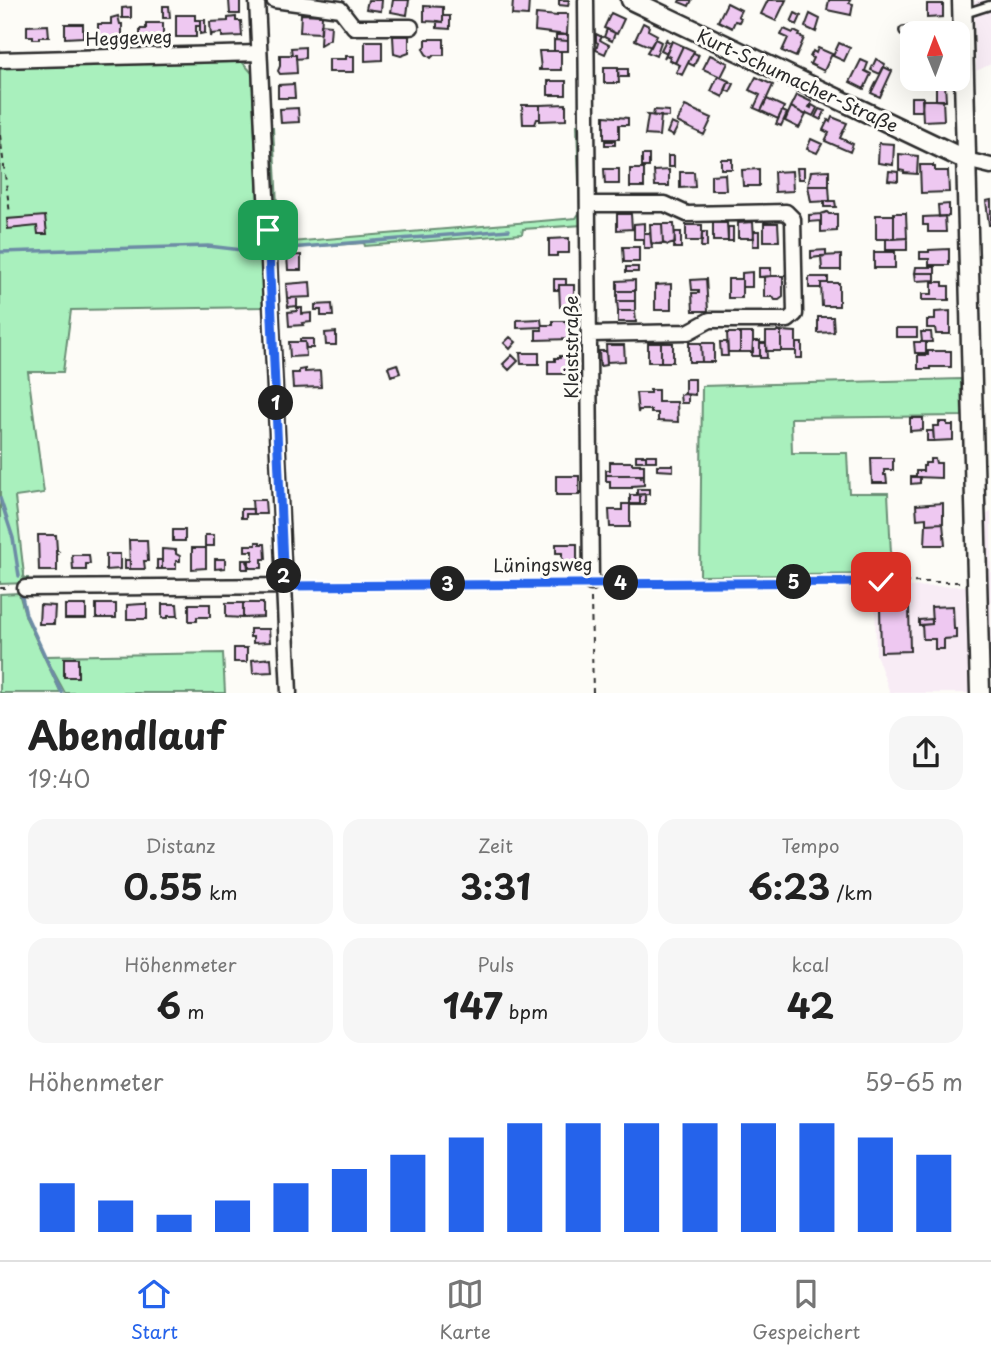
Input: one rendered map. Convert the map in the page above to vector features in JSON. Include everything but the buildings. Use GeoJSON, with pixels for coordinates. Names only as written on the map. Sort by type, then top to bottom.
{"type":"FeatureCollection","features":[{"type":"Feature","properties":{"kind":"street"},"geometry":{"type":"LineString","coordinates":[[257,0],[289,693]]}},
{"type":"Feature","properties":{"kind":"street"},"geometry":{"type":"LineString","coordinates":[[274,0],[340,9],[354,27],[411,27]]}},
{"type":"Feature","properties":{"kind":"street","name":"Kleiststraße"},"geometry":{"type":"LineString","coordinates":[[586,0],[591,583]]}},
{"type":"Feature","properties":{"kind":"street","name":"Kurt-Schumacher-Straße"},"geometry":{"type":"LineString","coordinates":[[631,0],[966,160]]}},
{"type":"Feature","properties":{"kind":"street"},"geometry":{"type":"LineString","coordinates":[[963,15],[966,160],[984,582],[980,693]]}},
{"type":"Feature","properties":{"kind":"street","name":"Heggeweg"},"geometry":{"type":"LineString","coordinates":[[0,60],[259,53]]}},
{"type":"Feature","properties":{"kind":"street"},"geometry":{"type":"LineString","coordinates":[[966,160],[991,166]]}},
{"type":"Feature","properties":{"kind":"street"},"geometry":{"type":"LineString","coordinates":[[589,204],[665,204],[687,214],[786,212],[793,219],[796,314],[789,320],[710,320],[688,332],[590,334]]}},
{"type":"Feature","properties":{"kind":"street"},"geometry":{"type":"LineString","coordinates":[[25,587],[284,586]]}},
{"type":"Feature","properties":{"kind":"lane"},"geometry":{"type":"LineString","coordinates":[[941,21],[991,5]]}},
{"type":"Feature","properties":{"kind":"path"},"geometry":{"type":"LineString","coordinates":[[0,135],[10,214]]}},
{"type":"Feature","properties":{"kind":"path","name":"Lüningsweg"},"geometry":{"type":"LineString","coordinates":[[284,586],[984,582]]}},
{"type":"Feature","properties":{"kind":"path"},"geometry":{"type":"LineString","coordinates":[[591,583],[593,693]]}},
{"type":"Feature","properties":{"kind":"shaded area"},"geometry":{"type":"Polygon","coordinates":[[[991,0],[991,64],[976,71],[974,2],[991,0]]]}},
{"type":"Feature","properties":{"kind":"shaded area"},"geometry":{"type":"Polygon","coordinates":[[[991,512],[991,693],[890,693],[876,654],[875,587],[981,586],[979,518],[991,512]]]}},
{"type":"Feature","properties":{"kind":"green space"},"geometry":{"type":"Polygon","coordinates":[[[238,57],[252,73],[260,241],[256,241],[259,245],[257,252],[261,255],[263,307],[71,310],[63,372],[28,372],[44,493],[15,497],[23,578],[28,578],[28,583],[0,584],[0,62],[238,57]]]}},
{"type":"Feature","properties":{"kind":"green space"},"geometry":{"type":"Polygon","coordinates":[[[577,125],[581,125],[583,225],[523,229],[522,234],[365,246],[364,243],[276,249],[270,128],[273,128],[279,243],[576,218],[580,212],[577,125]]]}},
{"type":"Feature","properties":{"kind":"green space"},"geometry":{"type":"Polygon","coordinates":[[[961,379],[962,416],[791,418],[792,453],[847,453],[849,493],[888,493],[892,574],[700,576],[702,386],[961,379]]]}},
{"type":"Feature","properties":{"kind":"green space"},"geometry":{"type":"Polygon","coordinates":[[[19,593],[26,618],[61,693],[0,693],[0,594],[19,593]]]}},
{"type":"Feature","properties":{"kind":"green space"},"geometry":{"type":"Polygon","coordinates":[[[223,653],[225,693],[65,693],[45,656],[223,653]]]}},
{"type":"Feature","properties":{"kind":"waterway"},"geometry":{"type":"LineString","coordinates":[[277,249],[509,230]]}},
{"type":"Feature","properties":{"kind":"waterway"},"geometry":{"type":"LineString","coordinates":[[0,252],[208,246],[259,252]]}},
{"type":"Feature","properties":{"kind":"waterway"},"geometry":{"type":"LineString","coordinates":[[0,498],[13,538],[19,576]]}},
{"type":"Feature","properties":{"kind":"waterway"},"geometry":{"type":"LineString","coordinates":[[21,593],[26,615],[62,693]]}},
{"type":"Feature","properties":{"kind":"route"},"geometry":{"type":"LineString","coordinates":[[268,230],[284,586],[881,582]]}}]}
